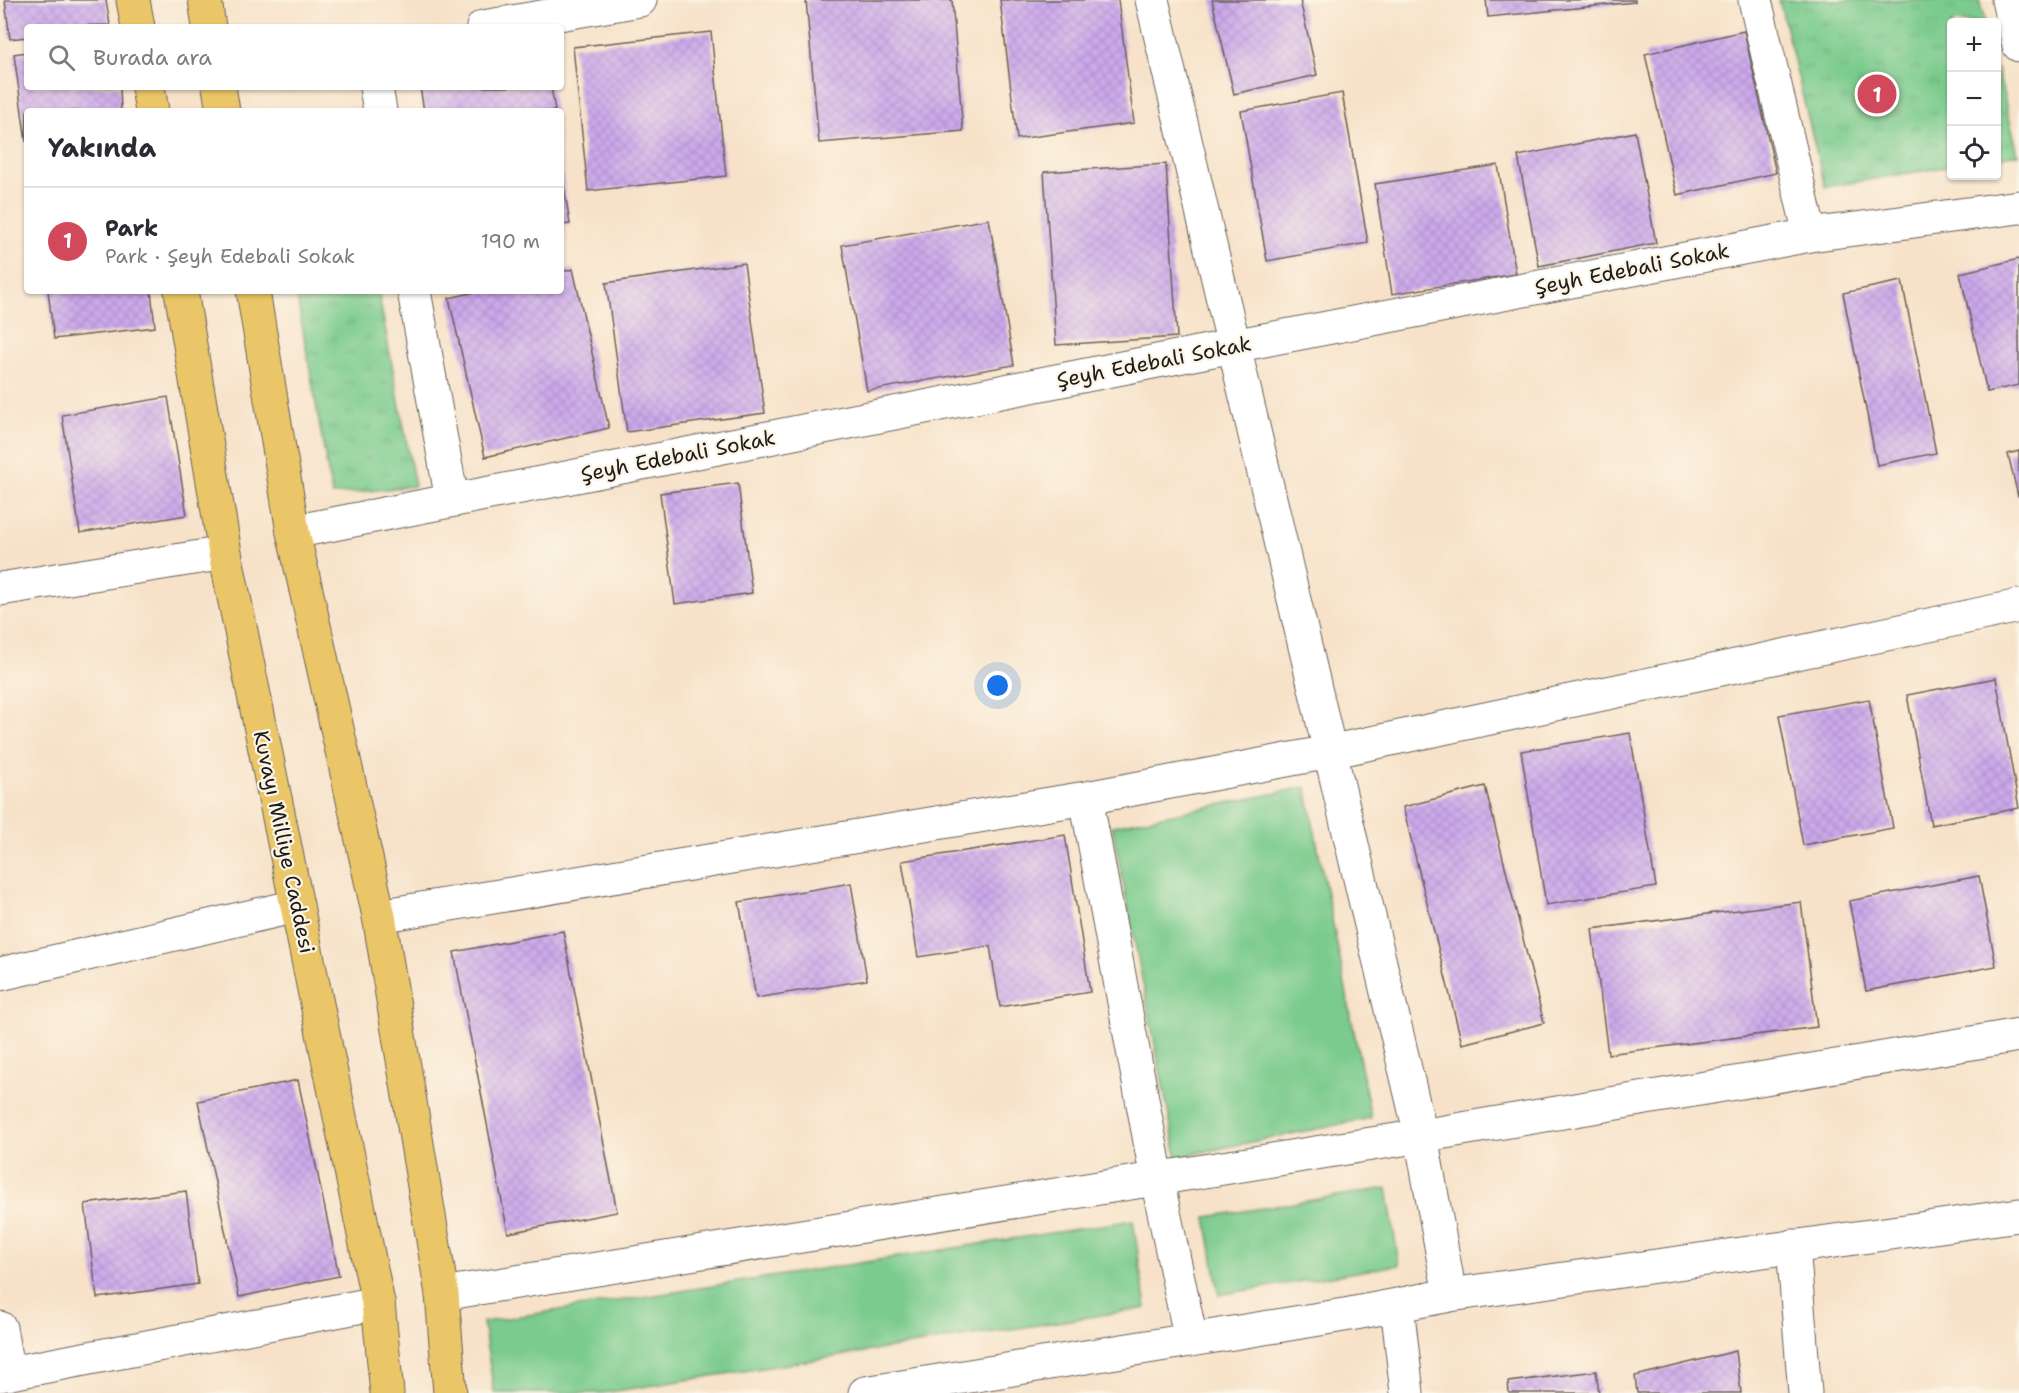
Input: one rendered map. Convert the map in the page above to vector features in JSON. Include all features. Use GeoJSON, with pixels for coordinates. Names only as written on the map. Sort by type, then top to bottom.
{"type":"FeatureCollection","features":[{"type":"Feature","properties":{"kind":"main road"},"geometry":{"type":"LineString","coordinates":[[133,0],[137,24]]}},
{"type":"Feature","properties":{"kind":"main road"},"geometry":{"type":"LineString","coordinates":[[205,0],[209,24]]}},
{"type":"Feature","properties":{"kind":"main road"},"geometry":{"type":"LineString","coordinates":[[148,90],[152,108]]}},
{"type":"Feature","properties":{"kind":"main road"},"geometry":{"type":"LineString","coordinates":[[220,90],[222,108]]}},
{"type":"Feature","properties":{"kind":"main road","name":"Kuvayı Milliye Caddesi"},"geometry":{"type":"LineString","coordinates":[[182,294],[225,553],[378,1303],[387,1393]]}},
{"type":"Feature","properties":{"kind":"main road"},"geometry":{"type":"LineString","coordinates":[[253,294],[293,532],[379,916],[442,1293],[450,1393]]}},
{"type":"Feature","properties":{"kind":"street"},"geometry":{"type":"LineString","coordinates":[[500,24],[640,0]]}},
{"type":"Feature","properties":{"kind":"street"},"geometry":{"type":"LineString","coordinates":[[1152,0],[1421,1136],[1450,1295]]}},
{"type":"Feature","properties":{"kind":"street"},"geometry":{"type":"LineString","coordinates":[[1755,0],[1810,235]]}},
{"type":"Feature","properties":{"kind":"street"},"geometry":{"type":"LineString","coordinates":[[2008,0],[2019,45]]}},
{"type":"Feature","properties":{"kind":"street"},"geometry":{"type":"LineString","coordinates":[[376,90],[380,108]]}},
{"type":"Feature","properties":{"kind":"street","name":"Şeyh Edebali Sokak"},"geometry":{"type":"LineString","coordinates":[[293,532],[1233,346],[1810,235],[2019,207]]}},
{"type":"Feature","properties":{"kind":"street"},"geometry":{"type":"LineString","coordinates":[[415,294],[452,500]]}},
{"type":"Feature","properties":{"kind":"street"},"geometry":{"type":"LineString","coordinates":[[0,589],[225,553]]}},
{"type":"Feature","properties":{"kind":"street"},"geometry":{"type":"LineString","coordinates":[[379,916],[1086,798],[1329,752],[2019,606]]}},
{"type":"Feature","properties":{"kind":"street"},"geometry":{"type":"LineString","coordinates":[[1086,798],[1157,1179],[1191,1340]]}},
{"type":"Feature","properties":{"kind":"street"},"geometry":{"type":"LineString","coordinates":[[0,974],[297,906]]}},
{"type":"Feature","properties":{"kind":"street"},"geometry":{"type":"LineString","coordinates":[[442,1293],[1421,1136],[2019,1035]]}},
{"type":"Feature","properties":{"kind":"street"},"geometry":{"type":"LineString","coordinates":[[865,1393],[1450,1295],[2019,1215]]}},
{"type":"Feature","properties":{"kind":"street"},"geometry":{"type":"LineString","coordinates":[[1793,1246],[1805,1393]]}},
{"type":"Feature","properties":{"kind":"street"},"geometry":{"type":"LineString","coordinates":[[0,1328],[4,1374],[378,1303]]}},
{"type":"Feature","properties":{"kind":"street"},"geometry":{"type":"LineString","coordinates":[[1397,1305],[1407,1393]]}},
{"type":"Feature","properties":{"kind":"green space"},"geometry":{"type":"Polygon","coordinates":[[[1779,0],[1979,0],[1984,18],[1947,18],[1947,167],[1825,187],[1779,0]]]}},
{"type":"Feature","properties":{"kind":"green space"},"geometry":{"type":"Polygon","coordinates":[[[2001,84],[2018,154],[2001,157],[2001,84]]]}},
{"type":"Feature","properties":{"kind":"green space"},"geometry":{"type":"Polygon","coordinates":[[[297,294],[379,294],[415,486],[332,495],[297,294]]]}},
{"type":"Feature","properties":{"kind":"green space"},"geometry":{"type":"Polygon","coordinates":[[[1306,787],[1371,1118],[1177,1157],[1112,826],[1306,787]]]}},
{"type":"Feature","properties":{"kind":"green space"},"geometry":{"type":"Polygon","coordinates":[[[1387,1188],[1399,1265],[1219,1295],[1206,1217],[1387,1188]]]}},
{"type":"Feature","properties":{"kind":"green space"},"geometry":{"type":"Polygon","coordinates":[[[1133,1220],[1146,1308],[603,1393],[494,1393],[483,1322],[1133,1220]]]}},
{"type":"Feature","properties":{"kind":"building"},"geometry":{"type":"Polygon","coordinates":[[[5,0],[106,0],[110,24],[24,24],[24,37],[10,39],[5,0]]]}},
{"type":"Feature","properties":{"kind":"building"},"geometry":{"type":"Polygon","coordinates":[[[806,0],[952,0],[963,131],[819,143],[806,0]]]}},
{"type":"Feature","properties":{"kind":"building"},"geometry":{"type":"Polygon","coordinates":[[[1000,0],[1118,0],[1134,123],[1017,139],[1000,0]]]}},
{"type":"Feature","properties":{"kind":"building"},"geometry":{"type":"Polygon","coordinates":[[[1212,0],[1300,0],[1317,75],[1234,94],[1212,0]]]}},
{"type":"Feature","properties":{"kind":"building"},"geometry":{"type":"Polygon","coordinates":[[[1486,0],[1635,0],[1635,2],[1488,17],[1486,0]]]}},
{"type":"Feature","properties":{"kind":"building"},"geometry":{"type":"Polygon","coordinates":[[[1744,31],[1776,173],[1677,195],[1645,54],[1744,31]]]}},
{"type":"Feature","properties":{"kind":"building"},"geometry":{"type":"Polygon","coordinates":[[[711,32],[726,176],[588,191],[573,47],[711,32]]]}},
{"type":"Feature","properties":{"kind":"building"},"geometry":{"type":"Polygon","coordinates":[[[24,52],[24,90],[120,90],[121,108],[24,108],[24,127],[14,54],[24,52]]]}},
{"type":"Feature","properties":{"kind":"building"},"geometry":{"type":"Polygon","coordinates":[[[420,90],[552,90],[554,108],[424,108],[420,90]]]}},
{"type":"Feature","properties":{"kind":"building"},"geometry":{"type":"Polygon","coordinates":[[[1342,93],[1368,243],[1267,261],[1241,111],[1342,93]]]}},
{"type":"Feature","properties":{"kind":"building"},"geometry":{"type":"Polygon","coordinates":[[[1635,132],[1656,243],[1539,266],[1518,156],[1635,132]]]}},
{"type":"Feature","properties":{"kind":"building"},"geometry":{"type":"Polygon","coordinates":[[[1166,164],[1177,337],[1056,345],[1044,172],[1166,164]]]}},
{"type":"Feature","properties":{"kind":"building"},"geometry":{"type":"Polygon","coordinates":[[[1498,165],[1516,274],[1392,294],[1375,184],[1498,165]]]}},
{"type":"Feature","properties":{"kind":"building"},"geometry":{"type":"Polygon","coordinates":[[[564,187],[570,224],[564,225],[564,187]]]}},
{"type":"Feature","properties":{"kind":"building"},"geometry":{"type":"Polygon","coordinates":[[[989,219],[1014,365],[867,391],[842,245],[989,219]]]}},
{"type":"Feature","properties":{"kind":"building"},"geometry":{"type":"Polygon","coordinates":[[[2019,259],[2019,385],[1987,392],[1960,273],[2019,259]]]}},
{"type":"Feature","properties":{"kind":"building"},"geometry":{"type":"Polygon","coordinates":[[[744,263],[765,413],[627,432],[606,283],[744,263]]]}},
{"type":"Feature","properties":{"kind":"building"},"geometry":{"type":"Polygon","coordinates":[[[573,269],[609,428],[485,457],[449,298],[467,294],[564,294],[564,271],[573,269]]]}},
{"type":"Feature","properties":{"kind":"building"},"geometry":{"type":"Polygon","coordinates":[[[1902,281],[1936,453],[1877,465],[1843,293],[1902,281]]]}},
{"type":"Feature","properties":{"kind":"building"},"geometry":{"type":"Polygon","coordinates":[[[48,294],[151,294],[155,327],[54,339],[48,294]]]}},
{"type":"Feature","properties":{"kind":"building"},"geometry":{"type":"Polygon","coordinates":[[[168,397],[187,515],[80,533],[62,415],[168,397]]]}},
{"type":"Feature","properties":{"kind":"building"},"geometry":{"type":"Polygon","coordinates":[[[2019,451],[2019,496],[2018,496],[2008,454],[2019,451]]]}},
{"type":"Feature","properties":{"kind":"building"},"geometry":{"type":"Polygon","coordinates":[[[738,483],[752,593],[675,604],[660,493],[738,483]]]}},
{"type":"Feature","properties":{"kind":"building"},"geometry":{"type":"Polygon","coordinates":[[[1996,678],[2019,808],[1931,825],[1907,695],[1996,678]]]}},
{"type":"Feature","properties":{"kind":"building"},"geometry":{"type":"Polygon","coordinates":[[[1869,699],[1893,828],[1803,845],[1779,715],[1869,699]]]}},
{"type":"Feature","properties":{"kind":"building"},"geometry":{"type":"Polygon","coordinates":[[[1630,733],[1656,887],[1546,905],[1521,751],[1630,733]]]}},
{"type":"Feature","properties":{"kind":"building"},"geometry":{"type":"Polygon","coordinates":[[[1485,786],[1544,1023],[1462,1044],[1403,807],[1485,786]]]}},
{"type":"Feature","properties":{"kind":"building"},"geometry":{"type":"Polygon","coordinates":[[[1065,835],[1090,992],[1000,1007],[990,946],[918,957],[902,861],[1065,835]]]}},
{"type":"Feature","properties":{"kind":"building"},"geometry":{"type":"Polygon","coordinates":[[[1979,876],[1996,966],[1866,991],[1849,901],[1979,876]]]}},
{"type":"Feature","properties":{"kind":"building"},"geometry":{"type":"Polygon","coordinates":[[[851,883],[867,980],[756,998],[739,902],[851,883]]]}},
{"type":"Feature","properties":{"kind":"building"},"geometry":{"type":"Polygon","coordinates":[[[1801,902],[1817,1027],[1608,1054],[1592,929],[1801,902]]]}},
{"type":"Feature","properties":{"kind":"building"},"geometry":{"type":"Polygon","coordinates":[[[563,931],[617,1212],[508,1233],[454,952],[563,931]]]}},
{"type":"Feature","properties":{"kind":"building"},"geometry":{"type":"Polygon","coordinates":[[[298,1080],[339,1276],[239,1297],[198,1101],[298,1080]]]}},
{"type":"Feature","properties":{"kind":"building"},"geometry":{"type":"Polygon","coordinates":[[[186,1191],[198,1284],[97,1298],[85,1204],[186,1191]]]}},
{"type":"Feature","properties":{"kind":"building"},"geometry":{"type":"Polygon","coordinates":[[[1736,1351],[1741,1393],[1637,1393],[1635,1376],[1736,1351]]]}},
{"type":"Feature","properties":{"kind":"building"},"geometry":{"type":"Polygon","coordinates":[[[1596,1371],[1599,1393],[1509,1393],[1508,1382],[1596,1371]]]}},
{"type":"Feature","properties":{"kind":"place","name":"Park"},"geometry":{"type":"Point","coordinates":[1877,94]}}]}
